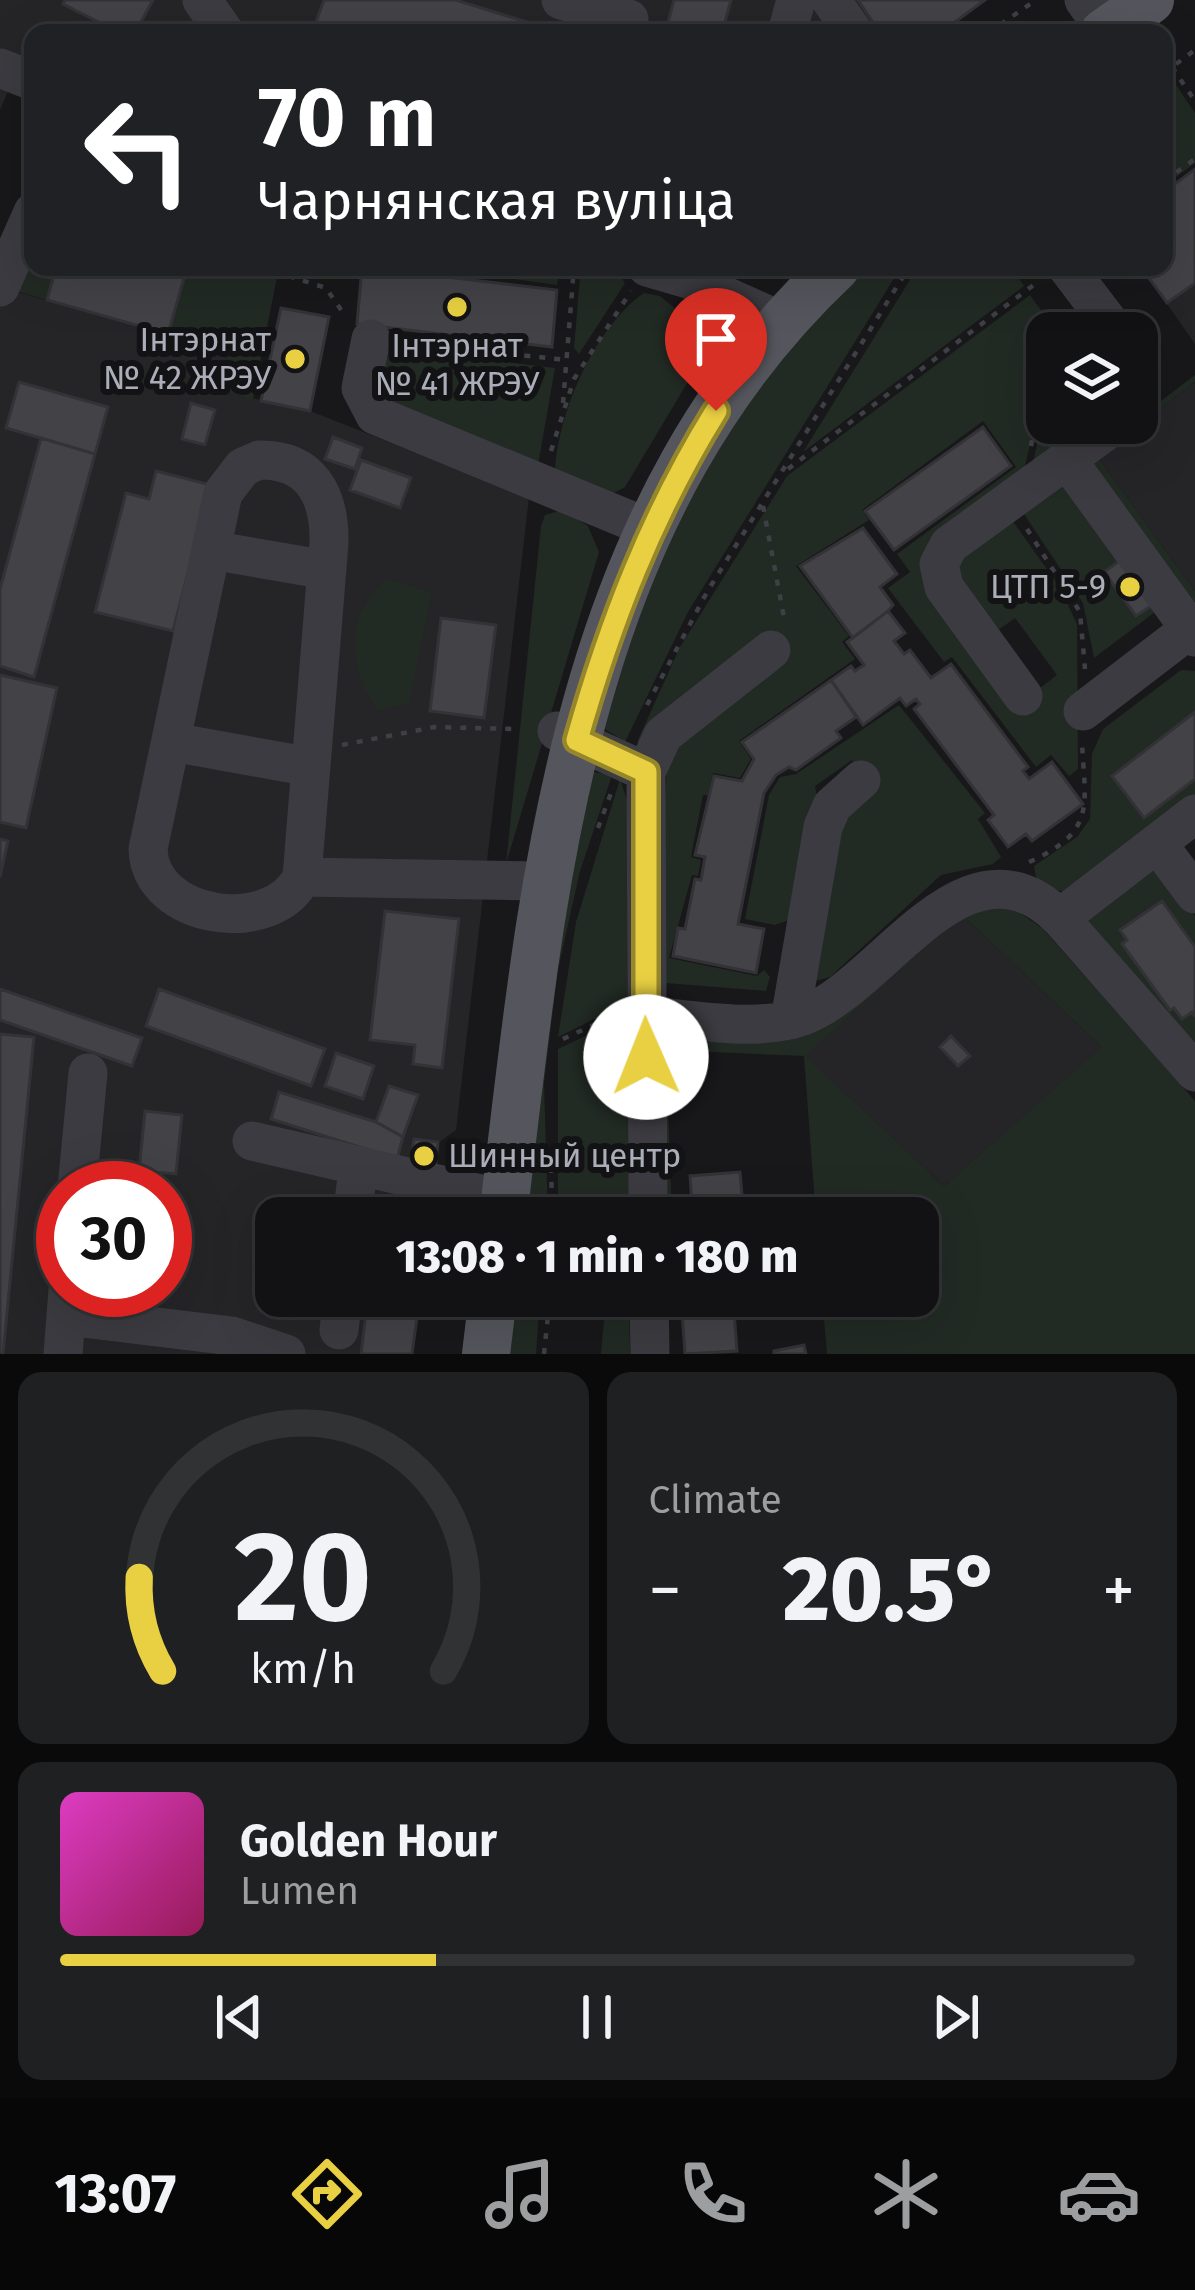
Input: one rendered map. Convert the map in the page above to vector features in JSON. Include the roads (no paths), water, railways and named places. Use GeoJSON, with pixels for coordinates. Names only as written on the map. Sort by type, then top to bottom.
{"type":"FeatureCollection","features":[{"type":"Feature","properties":{"kind":"main road"},"geometry":{"type":"LineString","coordinates":[[1111,24],[1150,0]]}},
{"type":"Feature","properties":{"kind":"main road"},"geometry":{"type":"LineString","coordinates":[[1114,24],[1184,0]]}},
{"type":"Feature","properties":{"kind":"main road"},"geometry":{"type":"LineString","coordinates":[[492,1197],[549,733],[676,431],[773,316],[799,276]]}},
{"type":"Feature","properties":{"kind":"main road"},"geometry":{"type":"LineString","coordinates":[[773,316],[824,276]]}},
{"type":"Feature","properties":{"kind":"main road"},"geometry":{"type":"LineString","coordinates":[[466,1354],[470,1317]]}},
{"type":"Feature","properties":{"kind":"main road"},"geometry":{"type":"LineString","coordinates":[[486,1354],[491,1317]]}},
{"type":"Feature","properties":{"kind":"street"},"geometry":{"type":"LineString","coordinates":[[561,0],[629,17]]}},
{"type":"Feature","properties":{"kind":"street"},"geometry":{"type":"LineString","coordinates":[[0,286],[24,232]]}},
{"type":"Feature","properties":{"kind":"street"},"geometry":{"type":"LineString","coordinates":[[670,276],[773,316]]}},
{"type":"Feature","properties":{"kind":"street"},"geometry":{"type":"LineString","coordinates":[[1055,276],[1094,312]]}},
{"type":"Feature","properties":{"kind":"street"},"geometry":{"type":"LineString","coordinates":[[371,339],[361,388],[375,415],[640,525]]}},
{"type":"Feature","properties":{"kind":"street"},"geometry":{"type":"LineString","coordinates":[[1023,696],[940,576],[939,564],[949,545],[1090,444]]}},
{"type":"Feature","properties":{"kind":"street"},"geometry":{"type":"LineString","coordinates":[[259,460],[277,460],[315,480],[325,498],[327,570],[302,878],[287,900],[251,913],[183,904],[160,887],[148,849],[211,550],[231,479],[259,460]]}},
{"type":"Feature","properties":{"kind":"street"},"geometry":{"type":"LineString","coordinates":[[1068,461],[1192,633],[1083,711]]}},
{"type":"Feature","properties":{"kind":"street"},"geometry":{"type":"LineString","coordinates":[[211,550],[327,570]]}},
{"type":"Feature","properties":{"kind":"street"},"geometry":{"type":"LineString","coordinates":[[648,1197],[646,772],[663,735],[780,648]]}},
{"type":"Feature","properties":{"kind":"street"},"geometry":{"type":"LineString","coordinates":[[549,733],[646,772]]}},
{"type":"Feature","properties":{"kind":"street"},"geometry":{"type":"LineString","coordinates":[[172,742],[312,759]]}},
{"type":"Feature","properties":{"kind":"street"},"geometry":{"type":"LineString","coordinates":[[790,1019],[823,826],[832,806],[861,780]]}},
{"type":"Feature","properties":{"kind":"street"},"geometry":{"type":"LineString","coordinates":[[1060,917],[1195,814]]}},
{"type":"Feature","properties":{"kind":"street"},"geometry":{"type":"LineString","coordinates":[[1156,843],[1195,894]]}},
{"type":"Feature","properties":{"kind":"street"},"geometry":{"type":"LineString","coordinates":[[302,878],[532,881]]}},
{"type":"Feature","properties":{"kind":"street"},"geometry":{"type":"LineString","coordinates":[[645,1009],[790,1019],[825,1004],[964,896],[1013,888],[1043,902],[1060,917],[1195,1072]]}},
{"type":"Feature","properties":{"kind":"street"},"geometry":{"type":"LineString","coordinates":[[80,1161],[88,1073]]}},
{"type":"Feature","properties":{"kind":"street"},"geometry":{"type":"LineString","coordinates":[[253,1142],[448,1197]]}},
{"type":"Feature","properties":{"kind":"street"},"geometry":{"type":"LineString","coordinates":[[355,1197],[358,1169]]}},
{"type":"Feature","properties":{"kind":"street"},"geometry":{"type":"LineString","coordinates":[[650,1317],[650,1354]]}},
{"type":"Feature","properties":{"kind":"street"},"geometry":{"type":"LineString","coordinates":[[66,1320],[146,1340],[253,1340],[286,1354]]}},
{"type":"Feature","properties":{"kind":"place","name":"Інтэрнат № 41 ЖРЭУ"},"geometry":{"type":"Point","coordinates":[457,307]}},
{"type":"Feature","properties":{"kind":"place","name":"Інтэрнат № 42 ЖРЭУ"},"geometry":{"type":"Point","coordinates":[295,359]}},
{"type":"Feature","properties":{"kind":"place","name":"ЦТП 5-9"},"geometry":{"type":"Point","coordinates":[1130,587]}},
{"type":"Feature","properties":{"kind":"place","name":"Шинный центр"},"geometry":{"type":"Point","coordinates":[424,1156]}}]}
